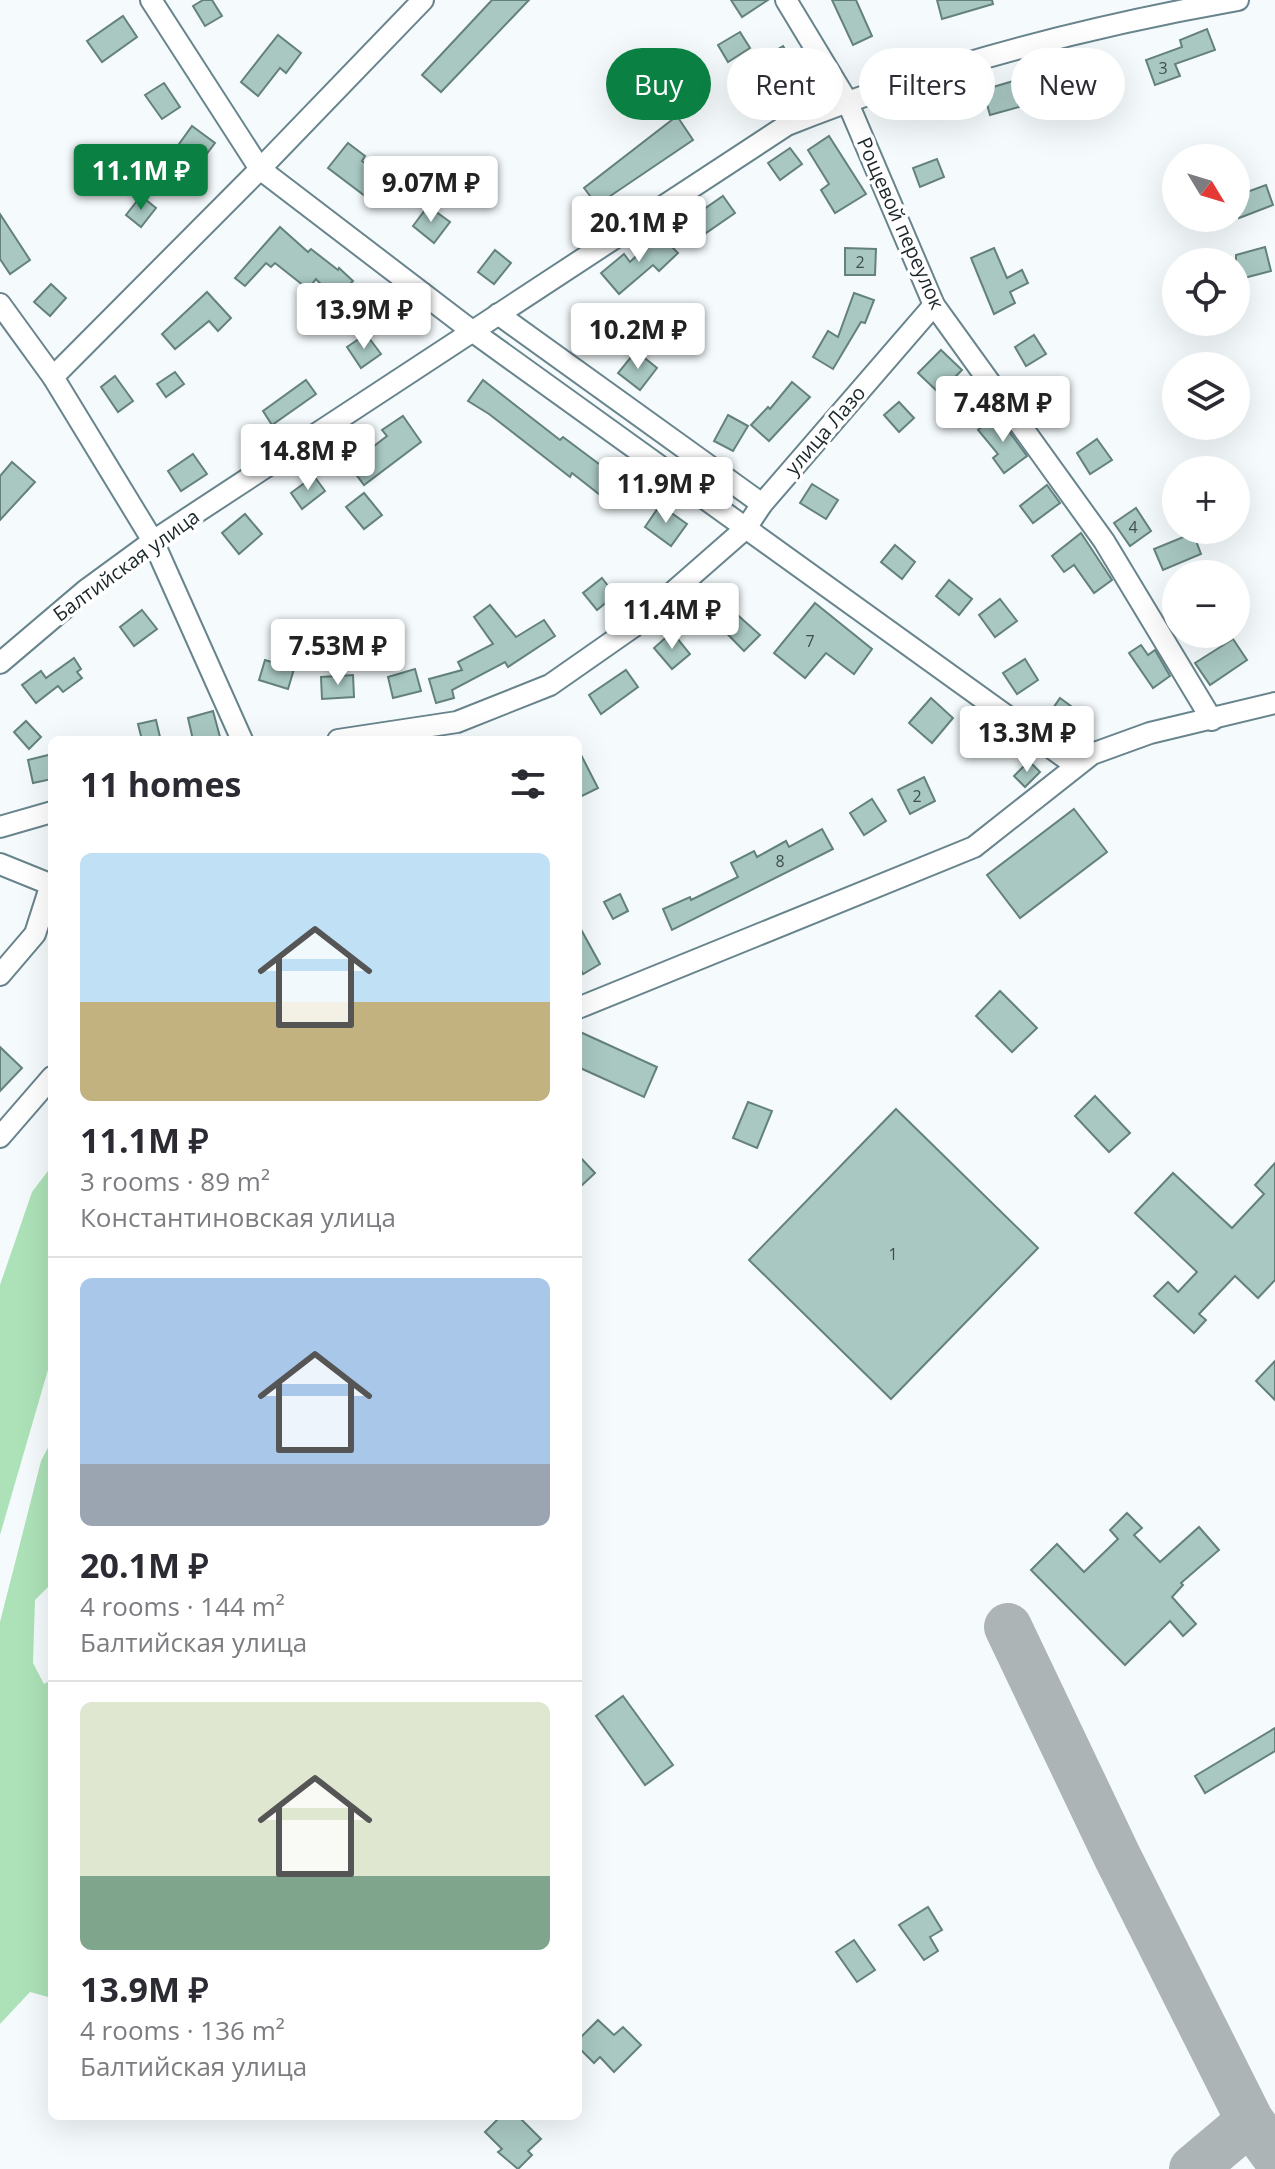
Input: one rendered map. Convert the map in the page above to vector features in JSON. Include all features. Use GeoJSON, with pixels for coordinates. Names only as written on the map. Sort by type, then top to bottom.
{"type":"FeatureCollection","features":[{"type":"Feature","properties":{"kind":"street"},"geometry":{"type":"LineString","coordinates":[[151,0],[260,169],[472,331],[1075,765]]}},
{"type":"Feature","properties":{"kind":"street"},"geometry":{"type":"LineString","coordinates":[[53,377],[423,0]]}},
{"type":"Feature","properties":{"kind":"street","name":"Рощевой переулок"},"geometry":{"type":"LineString","coordinates":[[786,0],[847,101],[934,305],[1104,541],[1212,720]]}},
{"type":"Feature","properties":{"kind":"street","name":"Балтийская улица"},"geometry":{"type":"LineString","coordinates":[[0,663],[86,590],[153,541],[787,125],[847,101],[1058,37],[1238,0]]}},
{"type":"Feature","properties":{"kind":"street"},"geometry":{"type":"LineString","coordinates":[[0,304],[53,377],[153,541],[240,736]]}},
{"type":"Feature","properties":{"kind":"street","name":"улица Лазо"},"geometry":{"type":"LineString","coordinates":[[364,736],[457,722],[550,685],[633,627],[746,528],[762,504],[934,305]]}},
{"type":"Feature","properties":{"kind":"street"},"geometry":{"type":"LineString","coordinates":[[498,314],[762,504]]}},
{"type":"Feature","properties":{"kind":"street"},"geometry":{"type":"LineString","coordinates":[[582,1006],[974,847],[1092,754],[1150,733],[1275,703]]}},
{"type":"Feature","properties":{"kind":"street"},"geometry":{"type":"LineString","coordinates":[[0,827],[48,813]]}},
{"type":"Feature","properties":{"kind":"street"},"geometry":{"type":"LineString","coordinates":[[0,864],[48,882]]}},
{"type":"Feature","properties":{"kind":"street"},"geometry":{"type":"LineString","coordinates":[[0,975],[35,934],[48,896]]}},
{"type":"Feature","properties":{"kind":"street"},"geometry":{"type":"LineString","coordinates":[[0,1137],[48,1082]]}},
{"type":"Feature","properties":{"kind":"green space"},"geometry":{"type":"Polygon","coordinates":[[[48,1171],[48,1370],[0,1535],[0,1285],[32,1192],[48,1171]]]}},
{"type":"Feature","properties":{"kind":"green space"},"geometry":{"type":"Polygon","coordinates":[[[48,1448],[48,1587],[35,1600],[33,1663],[44,1684],[48,1682],[48,1997],[30,1992],[0,2024],[0,1622],[41,1461],[48,1448]]]}},
{"type":"Feature","properties":{"kind":"building"},"geometry":{"type":"Polygon","coordinates":[[[203,0],[212,0],[222,16],[205,26],[193,6],[203,0]]]}},
{"type":"Feature","properties":{"kind":"building"},"geometry":{"type":"Polygon","coordinates":[[[492,0],[529,0],[441,92],[422,75],[492,0]]]}},
{"type":"Feature","properties":{"kind":"building"},"geometry":{"type":"Polygon","coordinates":[[[731,0],[768,0],[742,17],[731,0]]]}},
{"type":"Feature","properties":{"kind":"building"},"geometry":{"type":"Polygon","coordinates":[[[832,0],[856,0],[872,36],[853,45],[832,0]]]}},
{"type":"Feature","properties":{"kind":"building"},"geometry":{"type":"Polygon","coordinates":[[[937,0],[992,0],[993,4],[942,19],[937,0]]]}},
{"type":"Feature","properties":{"kind":"building"},"geometry":{"type":"Polygon","coordinates":[[[123,16],[137,37],[102,62],[87,41],[123,16]]]}},
{"type":"Feature","properties":{"kind":"building"},"geometry":{"type":"Polygon","coordinates":[[[1207,29],[1215,50],[1175,64],[1180,76],[1155,85],[1146,60],[1182,47],[1180,40],[1207,29]]]}},
{"type":"Feature","properties":{"kind":"building"},"geometry":{"type":"Polygon","coordinates":[[[740,32],[750,48],[727,48],[727,60],[718,45],[740,32]]]}},
{"type":"Feature","properties":{"kind":"building"},"geometry":{"type":"Polygon","coordinates":[[[278,35],[301,53],[286,73],[280,68],[258,96],[241,82],[278,35]]]}},
{"type":"Feature","properties":{"kind":"building"},"geometry":{"type":"Polygon","coordinates":[[[1011,82],[1011,109],[995,114],[995,86],[1011,82]]]}},
{"type":"Feature","properties":{"kind":"building"},"geometry":{"type":"Polygon","coordinates":[[[164,83],[180,107],[162,119],[145,95],[164,83]]]}},
{"type":"Feature","properties":{"kind":"building"},"geometry":{"type":"Polygon","coordinates":[[[672,120],[680,120],[693,140],[597,205],[584,188],[672,120]]]}},
{"type":"Feature","properties":{"kind":"building"},"geometry":{"type":"Polygon","coordinates":[[[192,126],[215,143],[196,168],[174,151],[192,126]]]}},
{"type":"Feature","properties":{"kind":"building"},"geometry":{"type":"Polygon","coordinates":[[[829,136],[866,194],[835,213],[821,190],[829,184],[808,150],[829,136]]]}},
{"type":"Feature","properties":{"kind":"building"},"geometry":{"type":"Polygon","coordinates":[[[348,143],[365,156],[362,161],[393,184],[377,205],[328,168],[348,143]]]}},
{"type":"Feature","properties":{"kind":"building"},"geometry":{"type":"Polygon","coordinates":[[[790,148],[802,164],[780,180],[768,163],[790,148]]]}},
{"type":"Feature","properties":{"kind":"building"},"geometry":{"type":"Polygon","coordinates":[[[937,159],[944,177],[920,187],[913,168],[937,159]]]}},
{"type":"Feature","properties":{"kind":"building"},"geometry":{"type":"Polygon","coordinates":[[[1266,185],[1273,205],[1250,214],[1250,191],[1266,185]]]}},
{"type":"Feature","properties":{"kind":"building"},"geometry":{"type":"Polygon","coordinates":[[[141,196],[156,208],[141,227],[126,215],[141,196]]]}},
{"type":"Feature","properties":{"kind":"building"},"geometry":{"type":"Polygon","coordinates":[[[723,196],[735,213],[706,233],[694,216],[723,196]]]}},
{"type":"Feature","properties":{"kind":"building"},"geometry":{"type":"Polygon","coordinates":[[[428,206],[450,222],[434,243],[413,226],[428,206]]]}},
{"type":"Feature","properties":{"kind":"building"},"geometry":{"type":"Polygon","coordinates":[[[0,214],[30,260],[10,274],[0,259],[0,214]]]}},
{"type":"Feature","properties":{"kind":"building"},"geometry":{"type":"Polygon","coordinates":[[[280,227],[308,252],[311,249],[353,281],[335,299],[316,279],[308,289],[275,263],[271,267],[266,263],[245,286],[235,278],[280,227]]]}},
{"type":"Feature","properties":{"kind":"building"},"geometry":{"type":"Polygon","coordinates":[[[659,234],[678,253],[659,271],[653,265],[619,294],[601,273],[624,254],[630,262],[659,234]]]}},
{"type":"Feature","properties":{"kind":"building"},"geometry":{"type":"Polygon","coordinates":[[[1265,247],[1271,271],[1250,276],[1250,251],[1265,247]]]}},
{"type":"Feature","properties":{"kind":"building"},"geometry":{"type":"Polygon","coordinates":[[[845,248],[876,249],[875,275],[845,275],[845,248]]]}},
{"type":"Feature","properties":{"kind":"building"},"geometry":{"type":"Polygon","coordinates":[[[994,248],[1007,278],[1022,270],[1028,283],[1010,292],[1015,303],[994,314],[971,258],[994,248]]]}},
{"type":"Feature","properties":{"kind":"building"},"geometry":{"type":"Polygon","coordinates":[[[495,250],[511,263],[494,284],[478,272],[495,250]]]}},
{"type":"Feature","properties":{"kind":"building"},"geometry":{"type":"Polygon","coordinates":[[[51,284],[66,298],[50,316],[34,302],[51,284]]]}},
{"type":"Feature","properties":{"kind":"building"},"geometry":{"type":"Polygon","coordinates":[[[207,292],[231,318],[218,331],[209,321],[175,349],[162,334],[207,292]]]}},
{"type":"Feature","properties":{"kind":"building"},"geometry":{"type":"Polygon","coordinates":[[[854,293],[874,300],[865,323],[861,322],[833,369],[813,357],[828,331],[838,337],[854,293]]]}},
{"type":"Feature","properties":{"kind":"building"},"geometry":{"type":"Polygon","coordinates":[[[366,334],[381,354],[361,368],[347,347],[366,334]]]}},
{"type":"Feature","properties":{"kind":"building"},"geometry":{"type":"Polygon","coordinates":[[[1034,335],[1046,354],[1026,366],[1015,347],[1034,335]]]}},
{"type":"Feature","properties":{"kind":"building"},"geometry":{"type":"Polygon","coordinates":[[[941,350],[962,370],[939,393],[918,373],[941,350]]]}},
{"type":"Feature","properties":{"kind":"building"},"geometry":{"type":"Polygon","coordinates":[[[636,351],[657,368],[640,390],[618,373],[636,351]]]}},
{"type":"Feature","properties":{"kind":"building"},"geometry":{"type":"Polygon","coordinates":[[[175,372],[184,384],[166,397],[157,384],[175,372]]]}},
{"type":"Feature","properties":{"kind":"building"},"geometry":{"type":"Polygon","coordinates":[[[115,376],[133,401],[118,412],[101,387],[115,376]]]}},
{"type":"Feature","properties":{"kind":"building"},"geometry":{"type":"Polygon","coordinates":[[[306,380],[316,394],[272,425],[263,411],[306,380]]]}},
{"type":"Feature","properties":{"kind":"building"},"geometry":{"type":"Polygon","coordinates":[[[483,380],[560,440],[563,437],[619,479],[604,498],[572,473],[570,477],[468,401],[483,380]]]}},
{"type":"Feature","properties":{"kind":"building"},"geometry":{"type":"Polygon","coordinates":[[[792,382],[810,397],[769,441],[751,425],[768,407],[770,409],[792,382]]]}},
{"type":"Feature","properties":{"kind":"building"},"geometry":{"type":"Polygon","coordinates":[[[899,402],[914,418],[899,432],[884,415],[899,402]]]}},
{"type":"Feature","properties":{"kind":"building"},"geometry":{"type":"Polygon","coordinates":[[[728,415],[748,426],[733,451],[714,441],[728,415]]]}},
{"type":"Feature","properties":{"kind":"building"},"geometry":{"type":"Polygon","coordinates":[[[997,415],[1027,456],[1004,473],[993,458],[998,454],[978,430],[997,415]]]}},
{"type":"Feature","properties":{"kind":"building"},"geometry":{"type":"Polygon","coordinates":[[[403,416],[421,442],[364,485],[349,465],[387,436],[382,430],[403,416]]]}},
{"type":"Feature","properties":{"kind":"building"},"geometry":{"type":"Polygon","coordinates":[[[1097,439],[1112,460],[1090,474],[1077,453],[1097,439]]]}},
{"type":"Feature","properties":{"kind":"building"},"geometry":{"type":"Polygon","coordinates":[[[193,454],[207,474],[181,491],[168,471],[193,454]]]}},
{"type":"Feature","properties":{"kind":"building"},"geometry":{"type":"Polygon","coordinates":[[[12,462],[35,482],[0,520],[0,476],[12,462]]]}},
{"type":"Feature","properties":{"kind":"building"},"geometry":{"type":"Polygon","coordinates":[[[314,476],[325,491],[302,509],[291,493],[314,476]]]}},
{"type":"Feature","properties":{"kind":"building"},"geometry":{"type":"Polygon","coordinates":[[[812,484],[838,500],[826,519],[800,503],[812,484]]]}},
{"type":"Feature","properties":{"kind":"building"},"geometry":{"type":"Polygon","coordinates":[[[1047,485],[1060,503],[1033,523],[1020,506],[1047,485]]]}},
{"type":"Feature","properties":{"kind":"building"},"geometry":{"type":"Polygon","coordinates":[[[364,493],[382,515],[364,529],[346,507],[364,493]]]}},
{"type":"Feature","properties":{"kind":"building"},"geometry":{"type":"Polygon","coordinates":[[[660,505],[687,524],[671,546],[645,527],[660,505]]]}},
{"type":"Feature","properties":{"kind":"building"},"geometry":{"type":"Polygon","coordinates":[[[1136,508],[1151,531],[1130,546],[1114,523],[1136,508]]]}},
{"type":"Feature","properties":{"kind":"building"},"geometry":{"type":"Polygon","coordinates":[[[245,514],[262,534],[239,554],[222,533],[245,514]]]}},
{"type":"Feature","properties":{"kind":"building"},"geometry":{"type":"Polygon","coordinates":[[[1081,533],[1112,580],[1094,593],[1074,565],[1064,572],[1052,556],[1081,533]]]}},
{"type":"Feature","properties":{"kind":"building"},"geometry":{"type":"Polygon","coordinates":[[[1166,544],[1197,544],[1201,554],[1187,560],[1162,560],[1162,568],[1154,549],[1166,544]]]}},
{"type":"Feature","properties":{"kind":"building"},"geometry":{"type":"Polygon","coordinates":[[[895,545],[915,562],[902,579],[881,562],[895,545]]]}},
{"type":"Feature","properties":{"kind":"building"},"geometry":{"type":"Polygon","coordinates":[[[602,578],[615,595],[597,610],[583,593],[602,578]]]}},
{"type":"Feature","properties":{"kind":"building"},"geometry":{"type":"Polygon","coordinates":[[[949,580],[972,599],[959,615],[936,596],[949,580]]]}},
{"type":"Feature","properties":{"kind":"building"},"geometry":{"type":"Polygon","coordinates":[[[713,593],[760,635],[744,651],[701,607],[713,593]]]}},
{"type":"Feature","properties":{"kind":"building"},"geometry":{"type":"Polygon","coordinates":[[[1000,599],[1017,621],[995,637],[979,615],[1000,599]]]}},
{"type":"Feature","properties":{"kind":"building"},"geometry":{"type":"Polygon","coordinates":[[[815,603],[872,649],[854,674],[826,653],[805,678],[774,653],[815,603]]]}},
{"type":"Feature","properties":{"kind":"building"},"geometry":{"type":"Polygon","coordinates":[[[490,605],[516,637],[544,620],[555,636],[508,667],[505,662],[452,690],[454,698],[436,703],[429,679],[462,670],[458,662],[493,644],[474,617],[490,605]]]}},
{"type":"Feature","properties":{"kind":"building"},"geometry":{"type":"Polygon","coordinates":[[[142,610],[157,629],[134,646],[120,627],[142,610]]]}},
{"type":"Feature","properties":{"kind":"building"},"geometry":{"type":"Polygon","coordinates":[[[672,632],[690,654],[672,669],[654,648],[672,632]]]}},
{"type":"Feature","properties":{"kind":"building"},"geometry":{"type":"Polygon","coordinates":[[[1141,645],[1148,655],[1155,650],[1170,676],[1153,688],[1129,653],[1141,645]]]}},
{"type":"Feature","properties":{"kind":"building"},"geometry":{"type":"Polygon","coordinates":[[[1219,648],[1239,648],[1247,660],[1210,685],[1195,663],[1219,648]]]}},
{"type":"Feature","properties":{"kind":"building"},"geometry":{"type":"Polygon","coordinates":[[[74,658],[81,669],[77,672],[82,678],[63,692],[58,686],[36,703],[22,685],[41,671],[46,678],[74,658]]]}},
{"type":"Feature","properties":{"kind":"building"},"geometry":{"type":"Polygon","coordinates":[[[1025,659],[1038,680],[1017,694],[1003,673],[1025,659]]]}},
{"type":"Feature","properties":{"kind":"building"},"geometry":{"type":"Polygon","coordinates":[[[265,660],[294,669],[288,689],[259,680],[265,660]]]}},
{"type":"Feature","properties":{"kind":"building"},"geometry":{"type":"Polygon","coordinates":[[[415,669],[421,691],[393,698],[388,677],[415,669]]]}},
{"type":"Feature","properties":{"kind":"building"},"geometry":{"type":"Polygon","coordinates":[[[626,670],[638,687],[601,714],[589,695],[626,670]]]}},
{"type":"Feature","properties":{"kind":"building"},"geometry":{"type":"Polygon","coordinates":[[[353,675],[354,697],[322,699],[321,677],[353,675]]]}},
{"type":"Feature","properties":{"kind":"building"},"geometry":{"type":"Polygon","coordinates":[[[931,698],[953,718],[932,743],[909,723],[931,698]]]}},
{"type":"Feature","properties":{"kind":"building"},"geometry":{"type":"Polygon","coordinates":[[[1060,698],[1083,715],[1069,734],[1047,717],[1060,698]]]}},
{"type":"Feature","properties":{"kind":"building"},"geometry":{"type":"Polygon","coordinates":[[[213,711],[220,736],[192,736],[188,718],[213,711]]]}},
{"type":"Feature","properties":{"kind":"building"},"geometry":{"type":"Polygon","coordinates":[[[156,720],[160,736],[141,736],[138,724],[156,720]]]}},
{"type":"Feature","properties":{"kind":"building"},"geometry":{"type":"Polygon","coordinates":[[[26,721],[41,737],[29,749],[14,732],[26,721]]]}},
{"type":"Feature","properties":{"kind":"building"},"geometry":{"type":"Polygon","coordinates":[[[48,755],[48,780],[33,783],[28,760],[48,755]]]}},
{"type":"Feature","properties":{"kind":"building"},"geometry":{"type":"Polygon","coordinates":[[[582,757],[598,788],[582,796],[582,757]]]}},
{"type":"Feature","properties":{"kind":"building"},"geometry":{"type":"Polygon","coordinates":[[[1029,761],[1040,772],[1025,787],[1014,776],[1029,761]]]}},
{"type":"Feature","properties":{"kind":"building"},"geometry":{"type":"Polygon","coordinates":[[[924,777],[935,801],[910,814],[898,790],[924,777]]]}},
{"type":"Feature","properties":{"kind":"building"},"geometry":{"type":"Polygon","coordinates":[[[872,799],[886,821],[864,835],[850,813],[872,799]]]}},
{"type":"Feature","properties":{"kind":"building"},"geometry":{"type":"Polygon","coordinates":[[[1074,809],[1107,852],[1020,918],[987,875],[1074,809]]]}},
{"type":"Feature","properties":{"kind":"building"},"geometry":{"type":"Polygon","coordinates":[[[822,829],[833,849],[672,930],[663,909],[690,897],[691,900],[738,877],[731,863],[754,851],[757,857],[786,841],[789,847],[822,829]]]}},
{"type":"Feature","properties":{"kind":"building"},"geometry":{"type":"Polygon","coordinates":[[[620,894],[628,911],[613,919],[604,902],[620,894]]]}},
{"type":"Feature","properties":{"kind":"building"},"geometry":{"type":"Polygon","coordinates":[[[582,931],[600,964],[582,972],[582,931]]]}},
{"type":"Feature","properties":{"kind":"building"},"geometry":{"type":"Polygon","coordinates":[[[1000,991],[1037,1028],[1012,1052],[976,1016],[1000,991]]]}},
{"type":"Feature","properties":{"kind":"building"},"geometry":{"type":"Polygon","coordinates":[[[582,1033],[657,1067],[644,1097],[582,1069],[582,1033]]]}},
{"type":"Feature","properties":{"kind":"building"},"geometry":{"type":"Polygon","coordinates":[[[0,1047],[22,1068],[0,1091],[0,1047]]]}},
{"type":"Feature","properties":{"kind":"building"},"geometry":{"type":"Polygon","coordinates":[[[1095,1096],[1130,1133],[1109,1152],[1075,1116],[1095,1096]]]}},
{"type":"Feature","properties":{"kind":"building"},"geometry":{"type":"Polygon","coordinates":[[[748,1102],[772,1111],[757,1148],[733,1138],[748,1102]]]}},
{"type":"Feature","properties":{"kind":"building"},"geometry":{"type":"Polygon","coordinates":[[[896,1109],[1038,1248],[891,1399],[749,1260],[896,1109]]]}},
{"type":"Feature","properties":{"kind":"building"},"geometry":{"type":"Polygon","coordinates":[[[582,1159],[595,1173],[582,1185],[582,1159]]]}},
{"type":"Feature","properties":{"kind":"building"},"geometry":{"type":"Polygon","coordinates":[[[1275,1163],[1275,1280],[1258,1298],[1235,1276],[1199,1314],[1206,1320],[1194,1333],[1154,1296],[1168,1282],[1178,1292],[1197,1272],[1135,1213],[1173,1173],[1232,1228],[1264,1194],[1255,1185],[1275,1163]]]}},
{"type":"Feature","properties":{"kind":"building"},"geometry":{"type":"Polygon","coordinates":[[[1275,1361],[1275,1400],[1256,1381],[1275,1361]]]}},
{"type":"Feature","properties":{"kind":"building"},"geometry":{"type":"Polygon","coordinates":[[[1127,1513],[1142,1528],[1134,1535],[1160,1562],[1199,1527],[1219,1550],[1181,1583],[1183,1585],[1172,1597],[1196,1624],[1183,1636],[1170,1621],[1125,1665],[1031,1570],[1057,1544],[1084,1572],[1118,1539],[1110,1530],[1127,1513]]]}},
{"type":"Feature","properties":{"kind":"building"},"geometry":{"type":"Polygon","coordinates":[[[623,1696],[673,1765],[645,1785],[596,1716],[623,1696]]]}},
{"type":"Feature","properties":{"kind":"building"},"geometry":{"type":"Polygon","coordinates":[[[1275,1728],[1275,1751],[1205,1793],[1195,1776],[1275,1728]]]}},
{"type":"Feature","properties":{"kind":"building"},"geometry":{"type":"Polygon","coordinates":[[[928,1907],[942,1930],[930,1937],[938,1951],[924,1960],[899,1925],[928,1907]]]}},
{"type":"Feature","properties":{"kind":"building"},"geometry":{"type":"Polygon","coordinates":[[[854,1940],[875,1970],[857,1982],[836,1952],[854,1940]]]}},
{"type":"Feature","properties":{"kind":"building"},"geometry":{"type":"Polygon","coordinates":[[[598,2020],[614,2035],[623,2027],[641,2045],[614,2072],[600,2057],[594,2063],[582,2051],[582,2036],[598,2020]]]}},
{"type":"Feature","properties":{"kind":"building"},"geometry":{"type":"Polygon","coordinates":[[[497,2120],[522,2120],[541,2139],[528,2151],[532,2155],[518,2169],[498,2152],[502,2149],[485,2132],[497,2120]]]}},
{"type":"Feature","properties":{"kind":"taxiway"},"geometry":{"type":"LineString","coordinates":[[1008,1627],[1117,1856],[1250,2121],[1275,2155]]}},
{"type":"Feature","properties":{"kind":"taxiway"},"geometry":{"type":"LineString","coordinates":[[1193,2169],[1250,2121]]}}]}
